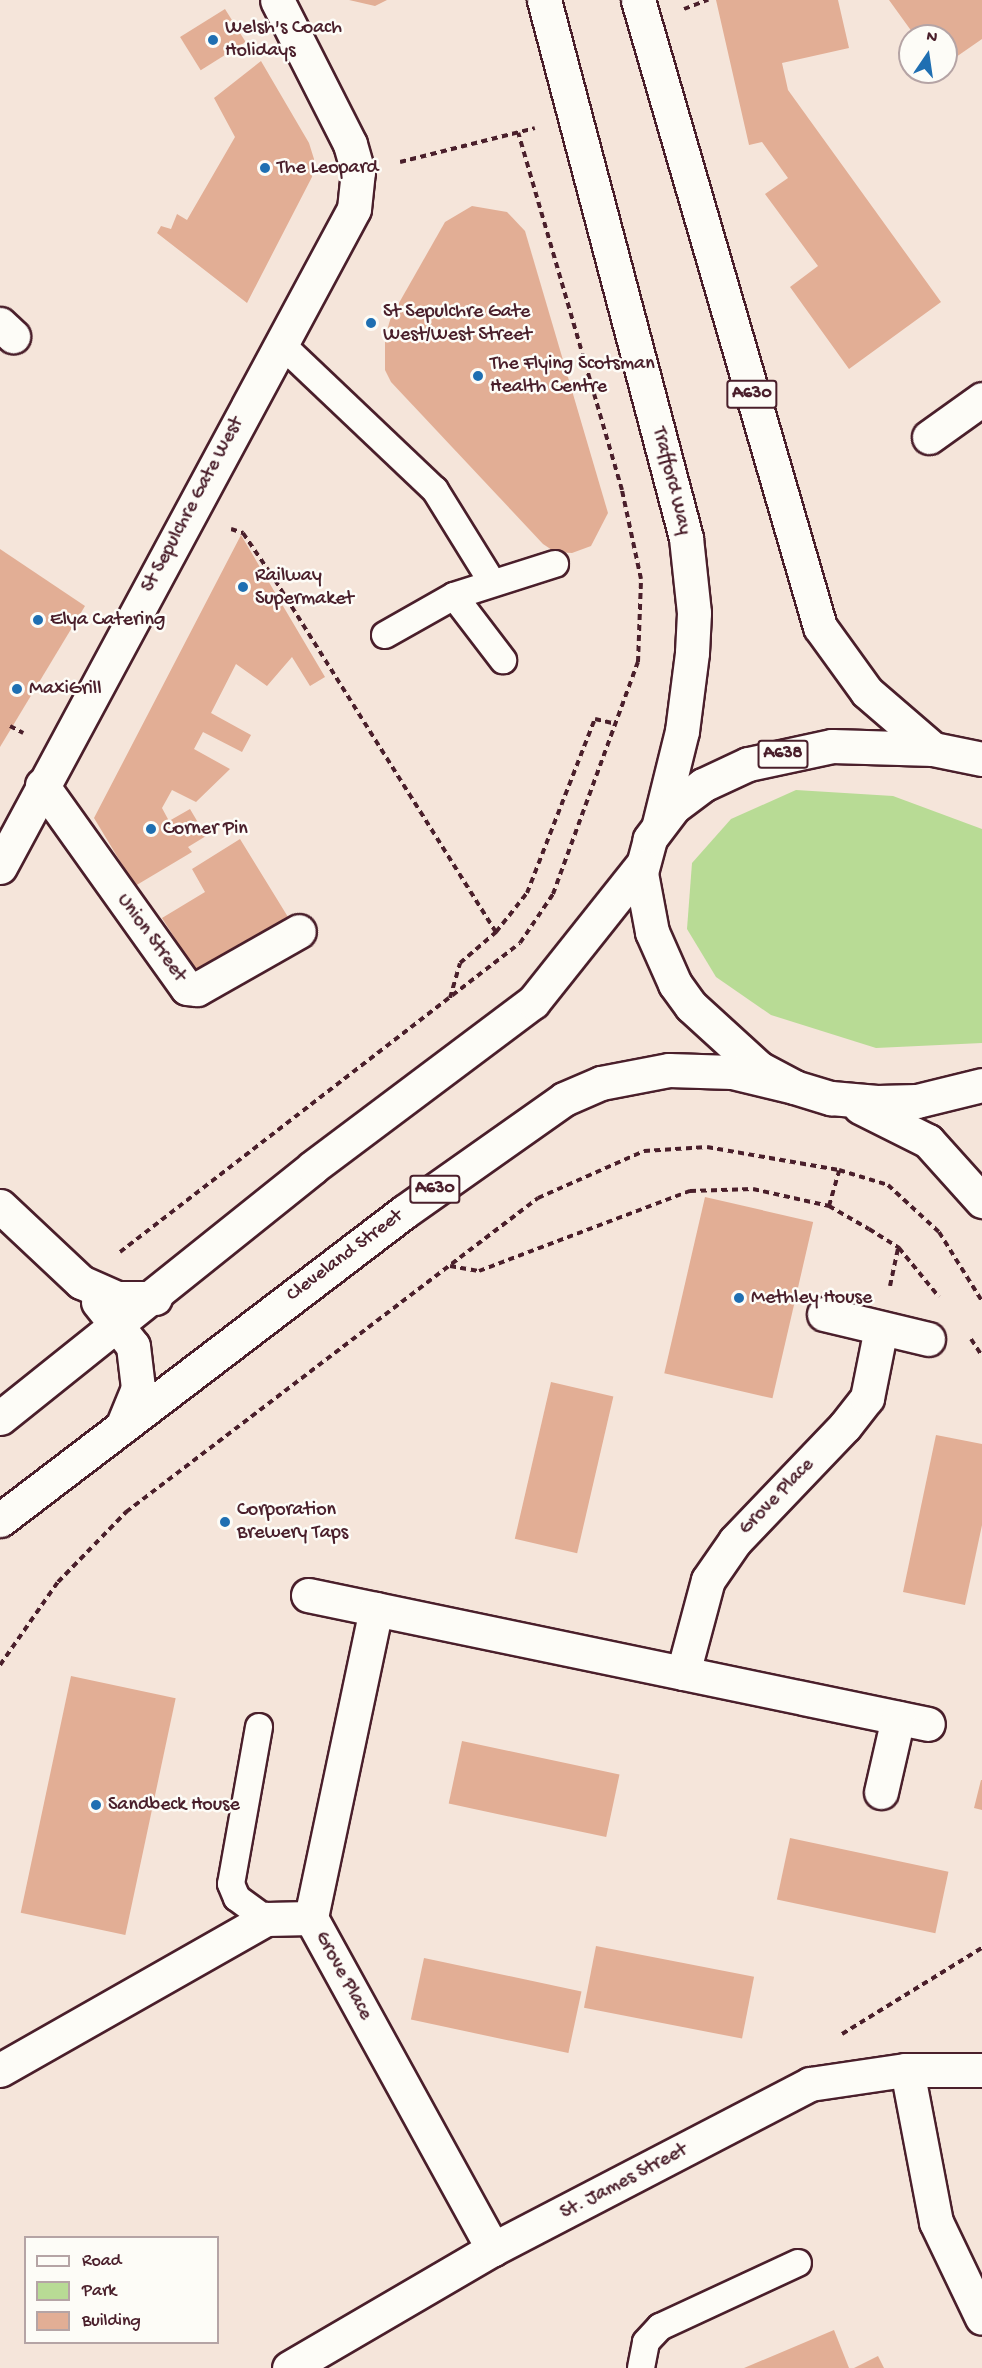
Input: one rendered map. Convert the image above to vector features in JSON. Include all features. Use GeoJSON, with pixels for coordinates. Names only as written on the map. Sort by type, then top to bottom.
{"type":"FeatureCollection","features":[{"type":"Feature","properties":{"kind":"main road","name":"St Sepulchre Gate West"},"geometry":{"type":"LineString","coordinates":[[0,867],[42,785],[354,209],[358,172],[350,144],[277,0]]}},
{"type":"Feature","properties":{"kind":"main road","name":"Trafford Way"},"geometry":{"type":"LineString","coordinates":[[544,0],[686,538],[694,613],[692,653],[682,731],[657,828]]}},
{"type":"Feature","properties":{"kind":"main road","name":"A630"},"geometry":{"type":"LineString","coordinates":[[638,0],[820,627],[867,692],[933,749]]}},
{"type":"Feature","properties":{"kind":"main road"},"geometry":{"type":"LineString","coordinates":[[929,437],[982,399]]}},
{"type":"Feature","properties":{"kind":"main road","name":"A638"},"geometry":{"type":"LineString","coordinates":[[981,758],[933,749],[832,747],[748,764],[703,785],[657,828],[641,866],[647,914],[675,984],[691,1006],[759,1068],[794,1088],[831,1098],[897,1122],[928,1141],[982,1201]]}},
{"type":"Feature","properties":{"kind":"main road","name":"Union Street"},"geometry":{"type":"LineString","coordinates":[[42,785],[187,988],[197,989],[299,931]]}},
{"type":"Feature","properties":{"kind":"main road"},"geometry":{"type":"LineString","coordinates":[[0,1418],[155,1298],[313,1167],[533,1002],[641,866]]}},
{"type":"Feature","properties":{"kind":"main road","name":"Cleveland Street"},"geometry":{"type":"LineString","coordinates":[[0,1520],[404,1212],[564,1099],[601,1083],[669,1070],[732,1071],[794,1088]]}},
{"type":"Feature","properties":{"kind":"main road","name":"A638"},"geometry":{"type":"LineString","coordinates":[[831,1098],[917,1101],[982,1085]]}},
{"type":"Feature","properties":{"kind":"main road"},"geometry":{"type":"LineString","coordinates":[[0,1206],[81,1282],[133,1346],[138,1388],[122,1427]]}},
{"type":"Feature","properties":{"kind":"main road"},"geometry":{"type":"LineString","coordinates":[[81,1282],[117,1298],[155,1298]]}},
{"type":"Feature","properties":{"kind":"main road"},"geometry":{"type":"LineString","coordinates":[[824,1314],[928,1339]]}},
{"type":"Feature","properties":{"kind":"main road","name":"Grove Place"},"geometry":{"type":"LineString","coordinates":[[683,1673],[708,1580],[735,1541],[845,1426],[867,1398],[881,1328]]}},
{"type":"Feature","properties":{"kind":"main road"},"geometry":{"type":"LineString","coordinates":[[308,1595],[913,1721],[881,1792]]}},
{"type":"Feature","properties":{"kind":"main road","name":"Grove Place"},"geometry":{"type":"LineString","coordinates":[[376,1609],[311,1918],[493,2248]]}},
{"type":"Feature","properties":{"kind":"main road"},"geometry":{"type":"LineString","coordinates":[[0,2070],[266,1919],[311,1918]]}},
{"type":"Feature","properties":{"kind":"main road"},"geometry":{"type":"LineString","coordinates":[[907,2070],[936,2222],[982,2318]]}},
{"type":"Feature","properties":{"kind":"main road","name":"St. James Street"},"geometry":{"type":"LineString","coordinates":[[289,2368],[493,2248],[810,2084],[907,2070],[982,2070]]}},
{"type":"Feature","properties":{"kind":"lane"},"geometry":{"type":"LineString","coordinates":[[281,344],[435,490],[492,582]]}},
{"type":"Feature","properties":{"kind":"lane"},"geometry":{"type":"LineString","coordinates":[[385,635],[454,596],[492,582],[555,564]]}},
{"type":"Feature","properties":{"kind":"lane"},"geometry":{"type":"LineString","coordinates":[[454,596],[503,660]]}},
{"type":"Feature","properties":{"kind":"lane"},"geometry":{"type":"LineString","coordinates":[[259,1727],[231,1884],[237,1898],[266,1919]]}},
{"type":"Feature","properties":{"kind":"lane"},"geometry":{"type":"LineString","coordinates":[[641,2368],[646,2342],[660,2327],[798,2263]]}},
{"type":"Feature","properties":{"kind":"path"},"geometry":{"type":"LineString","coordinates":[[81,1282],[520,944],[553,894],[638,662],[641,579],[622,490],[518,133]]}},
{"type":"Feature","properties":{"kind":"path"},"geometry":{"type":"LineString","coordinates":[[189,512],[243,533],[496,932]]}},
{"type":"Feature","properties":{"kind":"path"},"geometry":{"type":"LineString","coordinates":[[450,999],[460,963],[496,932],[527,893],[595,719],[616,724]]}},
{"type":"Feature","properties":{"kind":"path"},"geometry":{"type":"LineString","coordinates":[[0,1665],[58,1582],[126,1512],[538,1198],[644,1151],[707,1148],[839,1170],[888,1185],[939,1232],[982,1301]]}},
{"type":"Feature","properties":{"kind":"path"},"geometry":{"type":"LineString","coordinates":[[829,1206],[839,1170]]}},
{"type":"Feature","properties":{"kind":"path"},"geometry":{"type":"LineString","coordinates":[[449,1266],[479,1271],[690,1191],[753,1189],[829,1206],[898,1248],[947,1307]]}},
{"type":"Feature","properties":{"kind":"path"},"geometry":{"type":"LineString","coordinates":[[965,1331],[982,1356]]}},
{"type":"Feature","properties":{"kind":"path"},"geometry":{"type":"LineString","coordinates":[[839,2036],[982,1948]]}},
{"type":"Feature","properties":{"kind":"green space"},"geometry":{"type":"Polygon","coordinates":[[[796,790],[893,796],[982,829],[982,1043],[876,1048],[771,1015],[716,977],[687,929],[692,863],[731,819],[796,790]]]}},
{"type":"Feature","properties":{"kind":"building"},"geometry":{"type":"Polygon","coordinates":[[[349,0],[387,0],[375,6],[349,0]]]}},
{"type":"Feature","properties":{"kind":"building"},"geometry":{"type":"Polygon","coordinates":[[[716,0],[838,0],[849,48],[782,63],[788,90],[941,302],[849,369],[790,287],[818,266],[765,194],[788,178],[762,142],[749,145],[716,0]]]}},
{"type":"Feature","properties":{"kind":"building"},"geometry":{"type":"Polygon","coordinates":[[[889,0],[982,0],[982,39],[958,56],[958,24],[906,24],[889,0]]]}},
{"type":"Feature","properties":{"kind":"building","name":"Welsh's Coach Holidays"},"geometry":{"type":"Polygon","coordinates":[[[225,9],[246,42],[201,70],[180,37],[225,9]]]}},
{"type":"Feature","properties":{"kind":"building","name":"The Leopard"},"geometry":{"type":"Polygon","coordinates":[[[261,61],[309,143],[314,159],[312,177],[247,303],[157,233],[161,226],[171,229],[177,214],[187,220],[235,137],[214,98],[261,61]]]}},
{"type":"Feature","properties":{"kind":"building","name":"The Flying Scotsman Health Centre"},"geometry":{"type":"Polygon","coordinates":[[[472,206],[507,212],[525,231],[608,513],[591,546],[572,553],[555,552],[543,544],[391,382],[385,370],[385,337],[391,317],[445,222],[472,206]]]}},
{"type":"Feature","properties":{"kind":"building"},"geometry":{"type":"Polygon","coordinates":[[[241,535],[325,677],[310,686],[292,657],[267,686],[236,664],[211,713],[251,735],[242,752],[203,732],[194,749],[230,769],[196,802],[172,790],[162,808],[169,821],[190,809],[206,836],[188,847],[192,852],[135,886],[94,818],[241,535]]]}},
{"type":"Feature","properties":{"kind":"building","name":"Elya Catering"},"geometry":{"type":"Polygon","coordinates":[[[0,549],[85,606],[0,747],[0,549]]]}},
{"type":"Feature","properties":{"kind":"building"},"geometry":{"type":"Polygon","coordinates":[[[240,839],[288,917],[197,973],[162,918],[205,892],[192,869],[240,839]]]}},
{"type":"Feature","properties":{"kind":"building","name":"Methley House"},"geometry":{"type":"Polygon","coordinates":[[[705,1197],[813,1222],[772,1398],[664,1373],[705,1197]]]}},
{"type":"Feature","properties":{"kind":"building"},"geometry":{"type":"Polygon","coordinates":[[[551,1382],[613,1396],[577,1553],[515,1539],[551,1382]]]}},
{"type":"Feature","properties":{"kind":"building"},"geometry":{"type":"Polygon","coordinates":[[[936,1435],[982,1444],[982,1525],[965,1605],[903,1592],[936,1435]]]}},
{"type":"Feature","properties":{"kind":"building","name":"Sandbeck House"},"geometry":{"type":"Polygon","coordinates":[[[71,1676],[176,1698],[125,1935],[21,1913],[71,1676]]]}},
{"type":"Feature","properties":{"kind":"building"},"geometry":{"type":"Polygon","coordinates":[[[462,1741],[619,1774],[606,1837],[449,1804],[462,1741]]]}},
{"type":"Feature","properties":{"kind":"building"},"geometry":{"type":"Polygon","coordinates":[[[982,1780],[982,1810],[974,1808],[982,1780]]]}},
{"type":"Feature","properties":{"kind":"building"},"geometry":{"type":"Polygon","coordinates":[[[790,1838],[948,1872],[935,1933],[777,1900],[790,1838]]]}},
{"type":"Feature","properties":{"kind":"building"},"geometry":{"type":"Polygon","coordinates":[[[596,1946],[754,1977],[742,2039],[584,2008],[596,1946]]]}},
{"type":"Feature","properties":{"kind":"building"},"geometry":{"type":"Polygon","coordinates":[[[424,1958],[581,1991],[568,2053],[411,2020],[424,1958]]]}},
{"type":"Feature","properties":{"kind":"building"},"geometry":{"type":"Polygon","coordinates":[[[834,2330],[849,2368],[744,2368],[834,2330]]]}},
{"type":"Feature","properties":{"kind":"building"},"geometry":{"type":"Polygon","coordinates":[[[878,2356],[884,2368],[854,2368],[878,2356]]]}},
{"type":"Feature","properties":{"kind":"place","name":"Welsh's Coach Holidays"},"geometry":{"type":"Point","coordinates":[213,40]}},
{"type":"Feature","properties":{"kind":"place","name":"The Leopard"},"geometry":{"type":"Point","coordinates":[265,168]}},
{"type":"Feature","properties":{"kind":"place","name":"St Sepulchre Gate West/West Street"},"geometry":{"type":"Point","coordinates":[371,323]}},
{"type":"Feature","properties":{"kind":"place","name":"The Flying Scotsman Health Centre"},"geometry":{"type":"Point","coordinates":[478,376]}},
{"type":"Feature","properties":{"kind":"place","name":"Railway Supermaket"},"geometry":{"type":"Point","coordinates":[243,587]}},
{"type":"Feature","properties":{"kind":"place","name":"Elya Catering"},"geometry":{"type":"Point","coordinates":[38,620]}},
{"type":"Feature","properties":{"kind":"place","name":"MaxiGrill"},"geometry":{"type":"Point","coordinates":[17,689]}},
{"type":"Feature","properties":{"kind":"place","name":"Corner Pin"},"geometry":{"type":"Point","coordinates":[151,829]}},
{"type":"Feature","properties":{"kind":"place","name":"Methley House"},"geometry":{"type":"Point","coordinates":[739,1298]}},
{"type":"Feature","properties":{"kind":"place","name":"Corporation Brewery Taps"},"geometry":{"type":"Point","coordinates":[225,1522]}},
{"type":"Feature","properties":{"kind":"place","name":"Sandbeck House"},"geometry":{"type":"Point","coordinates":[96,1805]}}]}
